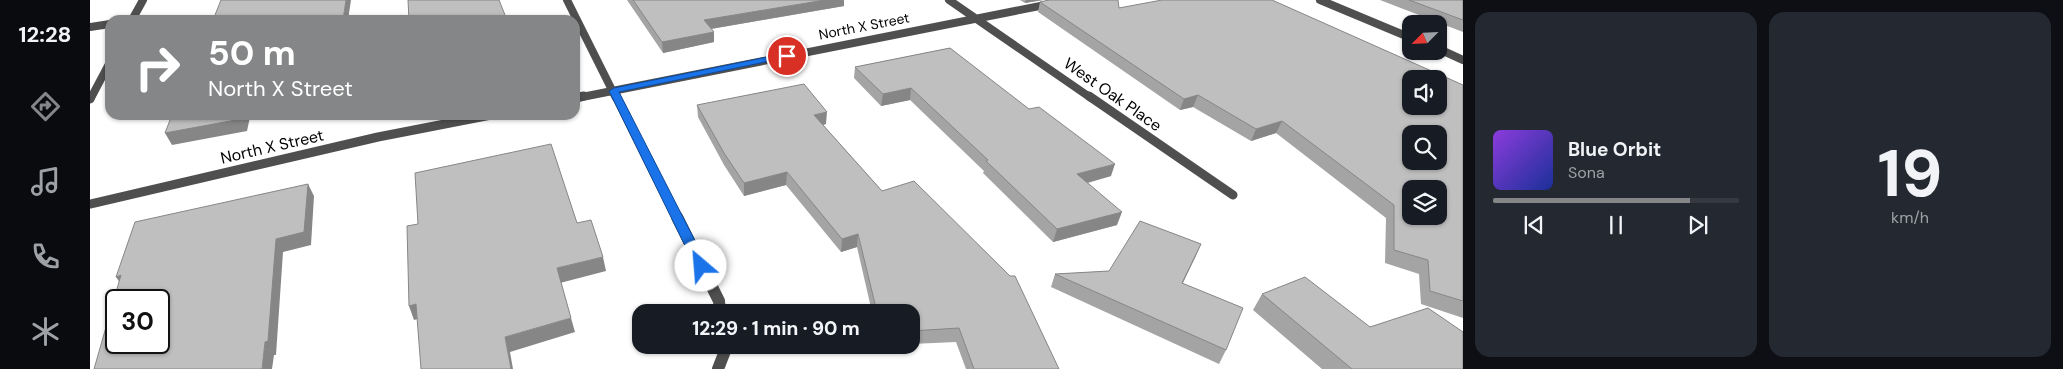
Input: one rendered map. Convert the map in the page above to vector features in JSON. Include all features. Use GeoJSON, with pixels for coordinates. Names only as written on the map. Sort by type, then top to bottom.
{"type":"FeatureCollection","features":[{"type":"Feature","properties":{"kind":"street"},"geometry":{"type":"LineString","coordinates":[[135,15],[143,0]]}},
{"type":"Feature","properties":{"kind":"street"},"geometry":{"type":"LineString","coordinates":[[567,0],[575,15]]}},
{"type":"Feature","properties":{"kind":"street","name":"West Oak Place"},"geometry":{"type":"LineString","coordinates":[[949,0],[1233,195]]}},
{"type":"Feature","properties":{"kind":"street","name":"North X Street"},"geometry":{"type":"LineString","coordinates":[[580,97],[1070,0]]}},
{"type":"Feature","properties":{"kind":"street"},"geometry":{"type":"LineString","coordinates":[[1320,0],[1402,34]]}},
{"type":"Feature","properties":{"kind":"street"},"geometry":{"type":"LineString","coordinates":[[90,27],[105,25]]}},
{"type":"Feature","properties":{"kind":"street"},"geometry":{"type":"LineString","coordinates":[[580,25],[719,304]]}},
{"type":"Feature","properties":{"kind":"street"},"geometry":{"type":"LineString","coordinates":[[1448,54],[1463,60]]}},
{"type":"Feature","properties":{"kind":"street"},"geometry":{"type":"LineString","coordinates":[[90,99],[105,71]]}},
{"type":"Feature","properties":{"kind":"street","name":"North X Street"},"geometry":{"type":"LineString","coordinates":[[90,204],[378,137],[465,120]]}},
{"type":"Feature","properties":{"kind":"street"},"geometry":{"type":"LineString","coordinates":[[718,369],[724,354]]}},
{"type":"Feature","properties":{"kind":"building"},"geometry":{"type":"Polygon","coordinates":[[[221,0],[346,0],[344,15],[215,15],[221,0]]]}},
{"type":"Feature","properties":{"kind":"building"},"geometry":{"type":"Polygon","coordinates":[[[408,0],[499,0],[505,15],[409,15],[408,0]]]}},
{"type":"Feature","properties":{"kind":"building"},"geometry":{"type":"Polygon","coordinates":[[[633,0],[825,0],[704,20],[714,32],[662,42],[633,0]]]}},
{"type":"Feature","properties":{"kind":"building"},"geometry":{"type":"Polygon","coordinates":[[[1049,0],[1118,0],[1119,8],[1162,0],[1272,0],[1402,58],[1402,60],[1407,60],[1429,70],[1402,70],[1402,115],[1447,115],[1447,78],[1463,85],[1463,301],[1430,291],[1428,260],[1394,250],[1394,205],[1282,121],[1256,129],[1198,95],[1184,99],[1040,2],[1049,0]]]}},
{"type":"Feature","properties":{"kind":"building"},"geometry":{"type":"Polygon","coordinates":[[[1409,0],[1463,0],[1463,20],[1409,0]]]}},
{"type":"Feature","properties":{"kind":"building"},"geometry":{"type":"Polygon","coordinates":[[[950,48],[1029,109],[1039,107],[1115,164],[1077,174],[1122,212],[1057,229],[986,161],[988,160],[911,88],[883,94],[855,67],[950,48]]]}},
{"type":"Feature","properties":{"kind":"building"},"geometry":{"type":"Polygon","coordinates":[[[804,84],[827,112],[814,115],[882,191],[914,181],[1010,276],[1015,276],[1059,369],[974,369],[959,328],[920,330],[920,304],[875,304],[858,234],[842,239],[787,172],[744,183],[724,153],[697,105],[804,84]]]}},
{"type":"Feature","properties":{"kind":"building"},"geometry":{"type":"Polygon","coordinates":[[[170,120],[236,120],[165,133],[170,120]]]}},
{"type":"Feature","properties":{"kind":"building"},"geometry":{"type":"Polygon","coordinates":[[[551,144],[577,223],[591,220],[603,257],[557,268],[571,318],[505,337],[511,369],[421,369],[416,304],[409,306],[407,226],[418,224],[415,173],[551,144]]]}},
{"type":"Feature","properties":{"kind":"building"},"geometry":{"type":"Polygon","coordinates":[[[308,184],[304,232],[276,239],[268,341],[265,342],[262,369],[94,369],[105,331],[105,354],[170,354],[170,289],[117,289],[121,275],[116,277],[135,222],[308,184]]]}},
{"type":"Feature","properties":{"kind":"building"},"geometry":{"type":"Polygon","coordinates":[[[1140,221],[1201,244],[1182,283],[1243,308],[1226,350],[1055,274],[1109,271],[1140,221]]]}},
{"type":"Feature","properties":{"kind":"building"},"geometry":{"type":"Polygon","coordinates":[[[1305,277],[1370,327],[1428,308],[1463,332],[1463,369],[1352,369],[1262,294],[1305,277]]]}},
{"type":"Feature","properties":{"kind":"route"},"geometry":{"type":"LineString","coordinates":[[701,266],[614,91],[787,56]]}}]}
